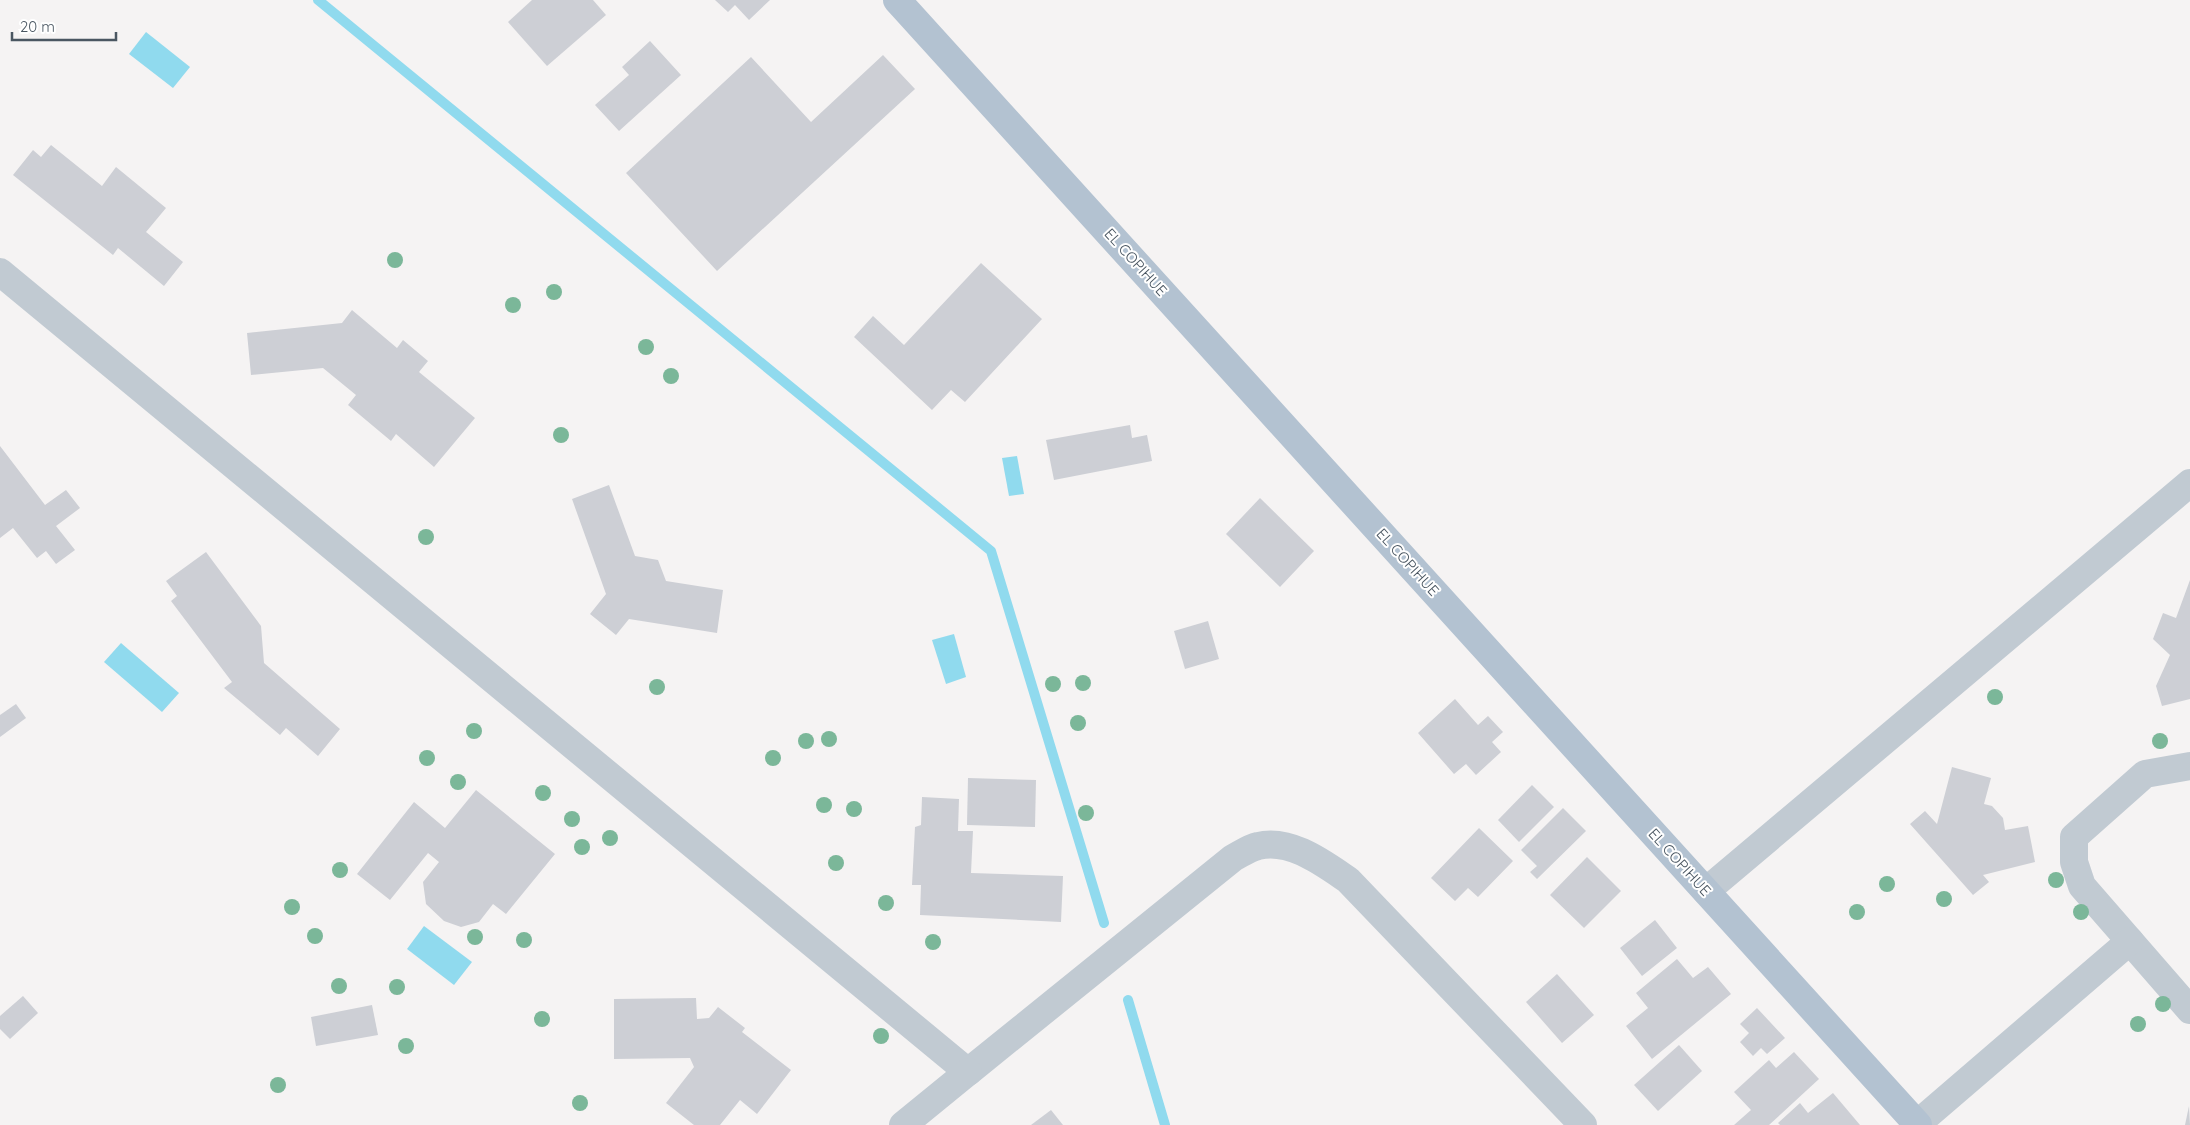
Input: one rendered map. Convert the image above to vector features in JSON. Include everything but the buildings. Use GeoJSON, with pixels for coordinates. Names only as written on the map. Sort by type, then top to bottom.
{"type":"FeatureCollection","features":[{"type":"Feature","properties":{"kind":"main road","name":"EL COPIHUE"},"geometry":{"type":"LineString","coordinates":[[897,0],[1918,1124]]}},
{"type":"Feature","properties":{"kind":"street"},"geometry":{"type":"LineString","coordinates":[[0,272],[968,1072]]}},
{"type":"Feature","properties":{"kind":"street"},"geometry":{"type":"LineString","coordinates":[[1706,891],[2190,483]]}},
{"type":"Feature","properties":{"kind":"street"},"geometry":{"type":"LineString","coordinates":[[2190,766],[2144,774],[2074,837],[2074,862],[2082,886],[2190,1010]]}},
{"type":"Feature","properties":{"kind":"street"},"geometry":{"type":"LineString","coordinates":[[903,1125],[1233,858],[1258,846],[1276,845],[1297,850],[1322,862],[1348,880],[1583,1125]]}},
{"type":"Feature","properties":{"kind":"street"},"geometry":{"type":"LineString","coordinates":[[1918,1124],[2130,941]]}},
{"type":"Feature","properties":{"kind":"water"},"geometry":{"type":"Polygon","coordinates":[[[146,32],[190,67],[173,88],[129,54],[146,32]]]}},
{"type":"Feature","properties":{"kind":"water"},"geometry":{"type":"Polygon","coordinates":[[[1017,456],[1024,494],[1009,496],[1002,458],[1017,456]]]}},
{"type":"Feature","properties":{"kind":"water"},"geometry":{"type":"Polygon","coordinates":[[[954,634],[966,677],[946,684],[932,640],[954,634]]]}},
{"type":"Feature","properties":{"kind":"water"},"geometry":{"type":"Polygon","coordinates":[[[121,643],[179,693],[162,712],[104,662],[121,643]]]}},
{"type":"Feature","properties":{"kind":"water"},"geometry":{"type":"Polygon","coordinates":[[[424,926],[472,962],[454,985],[407,949],[424,926]]]}},
{"type":"Feature","properties":{"kind":"waterway"},"geometry":{"type":"LineString","coordinates":[[318,0],[991,551],[1104,923]]}},
{"type":"Feature","properties":{"kind":"waterway"},"geometry":{"type":"LineString","coordinates":[[1128,1000],[1165,1125]]}}]}
